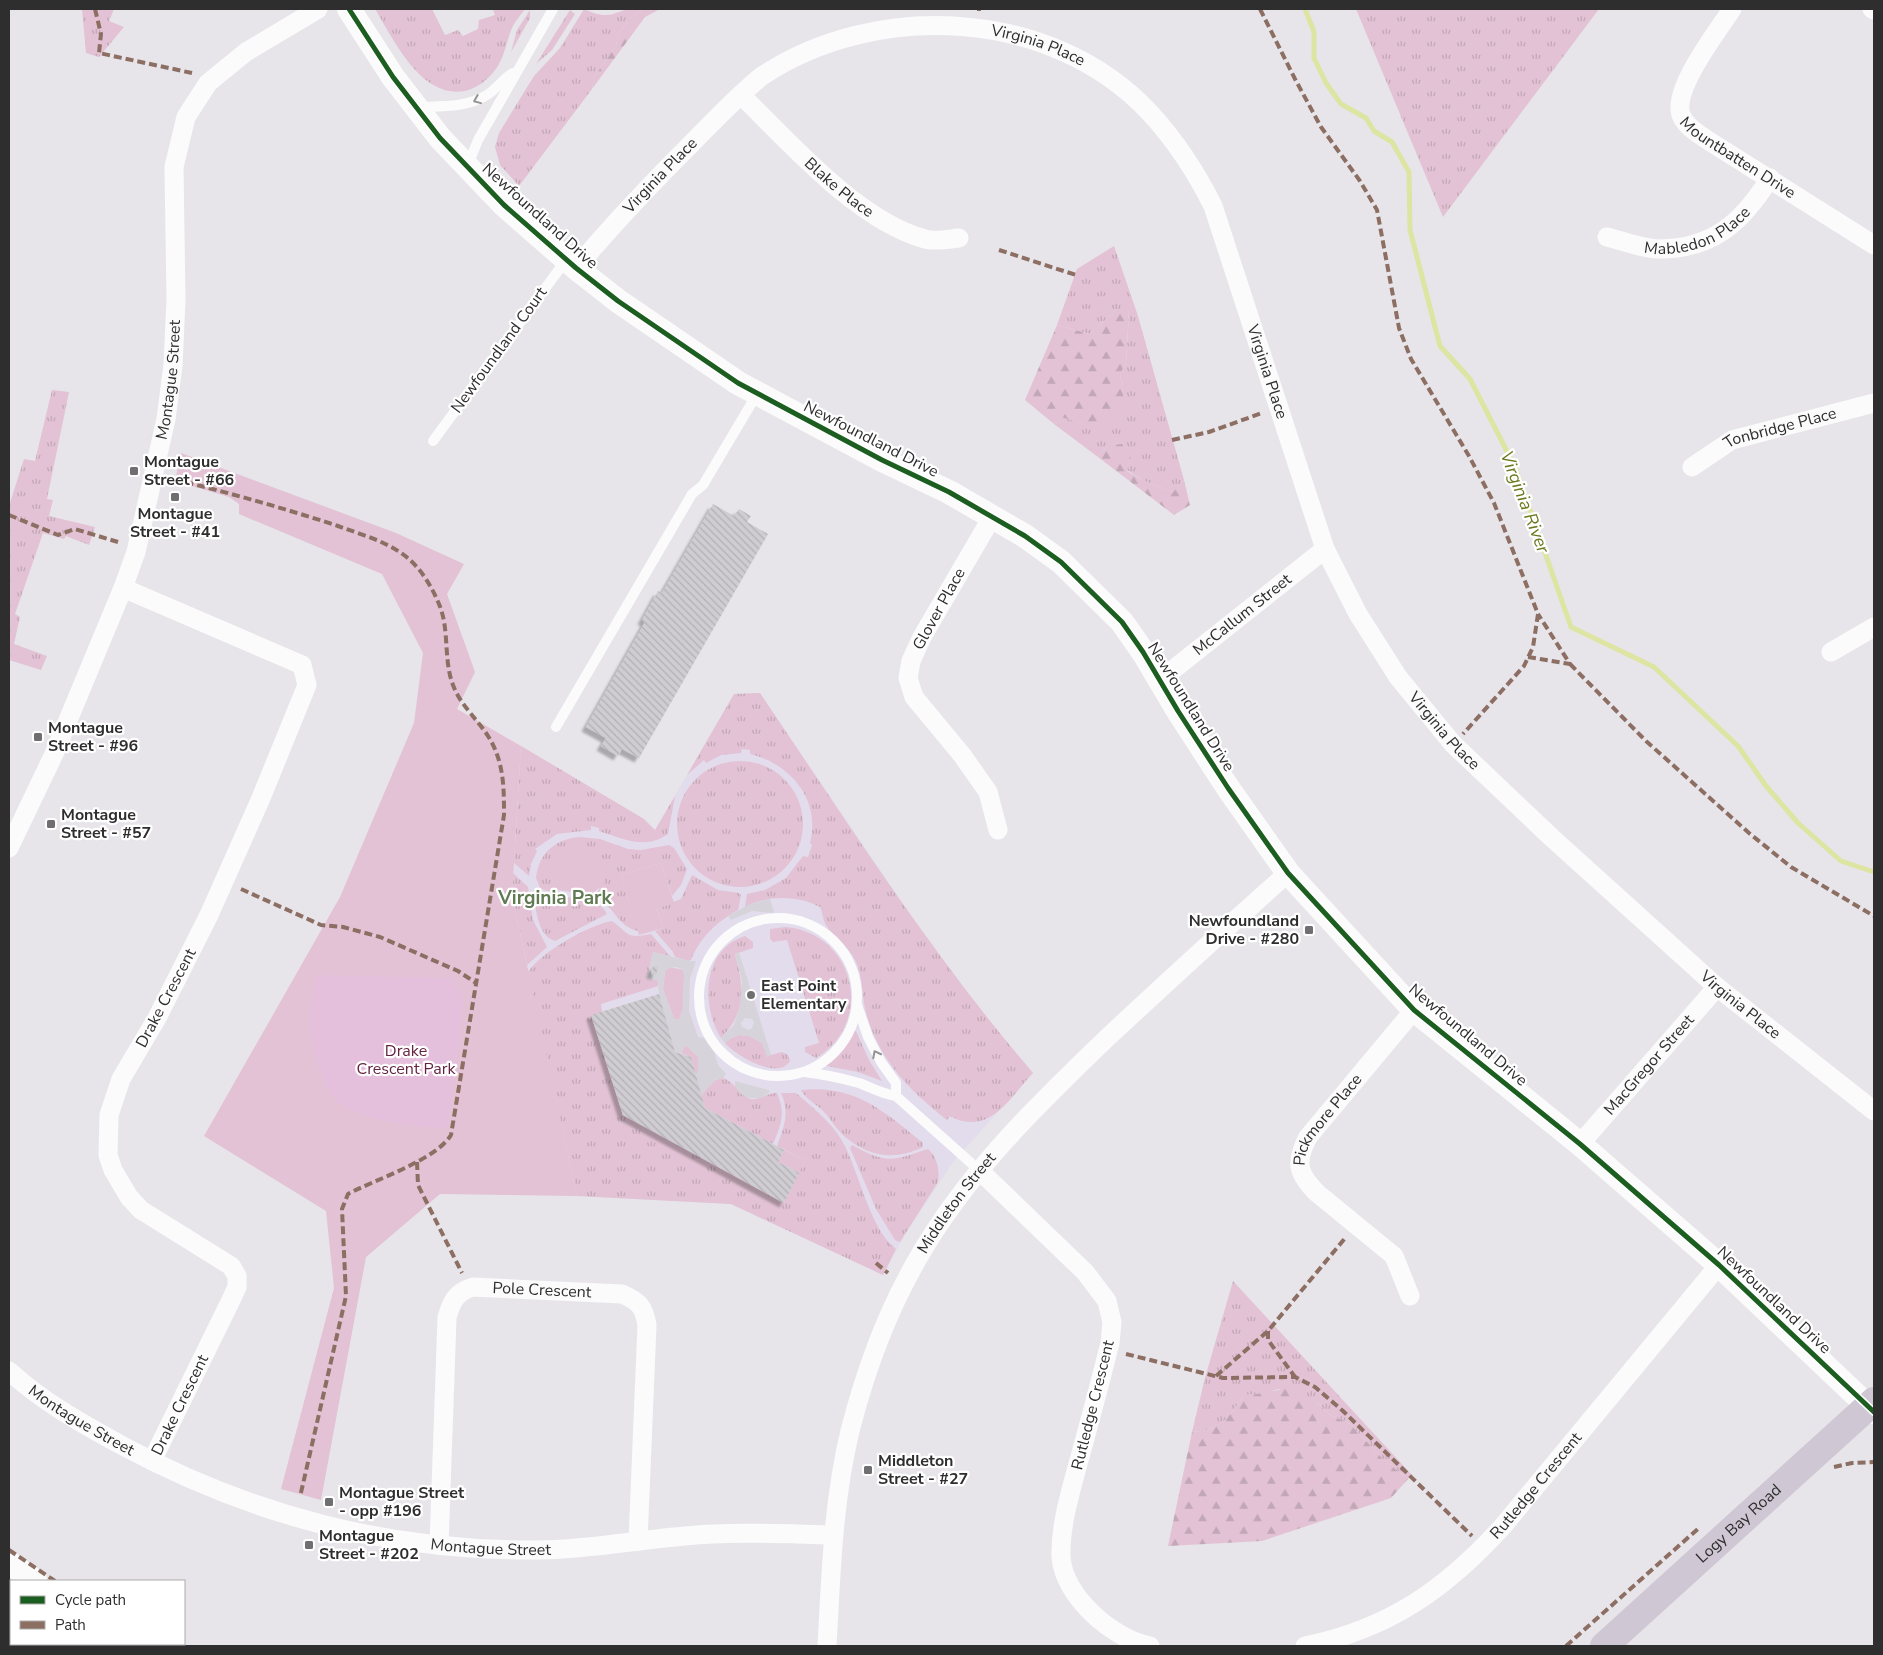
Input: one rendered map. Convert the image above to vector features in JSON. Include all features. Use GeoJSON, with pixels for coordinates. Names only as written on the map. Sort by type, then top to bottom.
{"type":"FeatureCollection","features":[{"type":"Feature","properties":{"kind":"main road","name":"Logy Bay Road"},"geometry":{"type":"LineString","coordinates":[[1604,1646],[1873,1406]]}},
{"type":"Feature","properties":{"kind":"street","name":"Montague Street"},"geometry":{"type":"LineString","coordinates":[[9,845],[54,754],[124,588],[136,552],[168,410],[174,365],[176,300],[174,167],[186,118],[208,83],[246,52],[318,9]]}},
{"type":"Feature","properties":{"kind":"street","name":"Newfoundland Drive"},"geometry":{"type":"LineString","coordinates":[[350,9],[414,107],[504,205],[571,264],[682,346],[757,394],[882,460],[949,492],[992,517],[1061,562],[1100,598],[1122,622],[1228,788],[1288,873],[1414,1010],[1580,1144],[1719,1265],[1873,1406]]}},
{"type":"Feature","properties":{"kind":"street","name":"Mountbatten Drive"},"geometry":{"type":"LineString","coordinates":[[1732,9],[1685,85],[1679,104],[1681,115],[1696,132],[1874,246]]}},
{"type":"Feature","properties":{"kind":"street","name":"Virginia Place"},"geometry":{"type":"LineString","coordinates":[[571,264],[762,76],[827,40],[874,25],[910,20],[983,25],[1026,37],[1073,55],[1112,80],[1149,112],[1176,144],[1196,173],[1213,206],[1325,549],[1358,614],[1398,677],[1453,744],[1508,798],[1717,987],[1874,1111]]}},
{"type":"Feature","properties":{"kind":"street","name":"Blake Place"},"geometry":{"type":"LineString","coordinates":[[741,95],[842,191],[894,228],[928,240],[960,238]]}},
{"type":"Feature","properties":{"kind":"street","name":"Mabledon Place"},"geometry":{"type":"LineString","coordinates":[[1607,237],[1658,249],[1684,247],[1707,241],[1731,226],[1746,213],[1770,178]]}},
{"type":"Feature","properties":{"kind":"street","name":"Tonbridge Place"},"geometry":{"type":"LineString","coordinates":[[1692,467],[1732,440],[1874,403]]}},
{"type":"Feature","properties":{"kind":"street","name":"Glover Place"},"geometry":{"type":"LineString","coordinates":[[992,517],[922,636],[910,661],[908,678],[914,697],[962,755],[988,792],[998,830]]}},
{"type":"Feature","properties":{"kind":"street","name":"McCallum Street"},"geometry":{"type":"LineString","coordinates":[[1160,680],[1325,549]]}},
{"type":"Feature","properties":{"kind":"street","name":"Drake Crescent"},"geometry":{"type":"LineString","coordinates":[[124,588],[302,665],[306,685],[261,798],[209,915],[157,1018],[121,1079],[109,1115],[108,1155],[113,1170],[129,1197],[141,1210],[218,1256],[230,1266],[237,1276],[237,1287],[152,1461]]}},
{"type":"Feature","properties":{"kind":"street"},"geometry":{"type":"LineString","coordinates":[[1831,652],[1874,627]]}},
{"type":"Feature","properties":{"kind":"street","name":"Middleton Street"},"geometry":{"type":"LineString","coordinates":[[827,1646],[833,1535],[850,1432],[870,1364],[918,1259],[957,1199],[1016,1128],[1049,1094],[1192,959],[1288,873]]}},
{"type":"Feature","properties":{"kind":"street","name":"MacGregor Street"},"geometry":{"type":"LineString","coordinates":[[1580,1144],[1717,987]]}},
{"type":"Feature","properties":{"kind":"street","name":"Pickmore Place"},"geometry":{"type":"LineString","coordinates":[[1410,1296],[1394,1256],[1317,1193],[1303,1176],[1299,1160],[1308,1137],[1414,1010]]}},
{"type":"Feature","properties":{"kind":"street","name":"Rutledge Crescent"},"geometry":{"type":"LineString","coordinates":[[980,1171],[1085,1272],[1107,1301],[1112,1322],[1110,1343],[1069,1499],[1062,1537],[1061,1559],[1069,1582],[1089,1611],[1112,1631],[1140,1644],[1150,1646]]}},
{"type":"Feature","properties":{"kind":"street","name":"Rutledge Crescent"},"geometry":{"type":"LineString","coordinates":[[1305,1646],[1354,1634],[1398,1613],[1441,1586],[1474,1559],[1504,1526],[1719,1265]]}},
{"type":"Feature","properties":{"kind":"street","name":"Pole Crescent"},"geometry":{"type":"LineString","coordinates":[[439,1545],[448,1318],[450,1306],[456,1296],[474,1287],[622,1294],[637,1300],[645,1311],[647,1326],[638,1540]]}},
{"type":"Feature","properties":{"kind":"street","name":"Montague Street"},"geometry":{"type":"LineString","coordinates":[[9,1372],[31,1392],[63,1412],[152,1461],[214,1490],[293,1517],[385,1538],[439,1545],[538,1550],[595,1547],[638,1540],[737,1533],[833,1535]]}},
{"type":"Feature","properties":{"kind":"street"},"geometry":{"type":"LineString","coordinates":[[9,1563],[34,1580]]}},
{"type":"Feature","properties":{"kind":"lane"},"geometry":{"type":"LineString","coordinates":[[467,166],[478,140],[553,9]]}},
{"type":"Feature","properties":{"kind":"lane"},"geometry":{"type":"LineString","coordinates":[[414,107],[456,106],[468,103],[485,97],[508,75],[516,72]]}},
{"type":"Feature","properties":{"kind":"lane","name":"Newfoundland Court"},"geometry":{"type":"LineString","coordinates":[[432,441],[571,264]]}},
{"type":"Feature","properties":{"kind":"lane"},"geometry":{"type":"LineString","coordinates":[[556,726],[692,494],[702,485],[757,394]]}},
{"type":"Feature","properties":{"kind":"lane"},"geometry":{"type":"LineString","coordinates":[[804,1072],[827,1057],[850,1028],[857,1005],[857,983],[850,961],[839,945],[822,929],[799,920],[774,919],[739,928],[725,937],[713,949],[704,963],[698,980],[700,1015],[704,1026],[733,1063],[763,1076],[778,1077],[804,1072],[843,1079],[861,1084],[882,1095],[896,1096],[980,1171]]}},
{"type":"Feature","properties":{"kind":"lane"},"geometry":{"type":"LineString","coordinates":[[857,1005],[868,1036],[881,1062],[896,1084],[896,1096]]}},
{"type":"Feature","properties":{"kind":"shaded area","name":"East Point Elementary"},"geometry":{"type":"Polygon","coordinates":[[[760,693],[914,920],[986,1018],[1033,1073],[953,1162],[904,1236],[883,1275],[731,1204],[577,1196],[512,896],[521,746],[644,819],[655,830],[734,694],[760,693]]]}},
{"type":"Feature","properties":{"kind":"shaded area"},"geometry":{"type":"Polygon","coordinates":[[[770,899],[774,913],[752,911],[731,920],[728,916],[750,904],[770,899]]]}},
{"type":"Feature","properties":{"kind":"shaded area"},"geometry":{"type":"Polygon","coordinates":[[[653,952],[688,961],[696,961],[690,978],[689,1011],[698,1037],[704,1038],[713,1048],[718,1065],[726,1074],[723,1078],[715,1080],[701,1095],[696,1075],[698,1057],[686,1045],[681,1053],[675,1052],[659,994],[658,981],[647,978],[653,952]],[[670,967],[665,971],[663,989],[674,1019],[679,1020],[683,1009],[684,975],[683,970],[677,967],[670,967]]]}},
{"type":"Feature","properties":{"kind":"shaded area"},"geometry":{"type":"Polygon","coordinates":[[[739,952],[771,1055],[767,1057],[762,1043],[749,1036],[739,1035],[725,1043],[721,1038],[734,1025],[740,1006],[742,981],[735,954],[739,952]],[[745,1018],[741,1023],[742,1027],[749,1030],[752,1028],[754,1022],[752,1019],[745,1018]]]}},
{"type":"Feature","properties":{"kind":"shaded area"},"geometry":{"type":"Polygon","coordinates":[[[735,1081],[769,1090],[769,1093],[761,1098],[748,1098],[740,1093],[735,1086],[735,1081]]]}},
{"type":"Feature","properties":{"kind":"shaded area"},"geometry":{"type":"Polygon","coordinates":[[[9,1573],[20,1580],[10,1580],[10,1645],[92,1646],[9,1646],[9,1573]]]}},
{"type":"Feature","properties":{"kind":"green space"},"geometry":{"type":"Polygon","coordinates":[[[82,9],[114,9],[109,21],[124,27],[99,57],[86,53],[82,9]]]}},
{"type":"Feature","properties":{"kind":"green space"},"geometry":{"type":"Polygon","coordinates":[[[375,9],[432,9],[445,35],[458,30],[463,36],[478,29],[479,20],[495,15],[493,9],[525,9],[513,25],[501,60],[489,77],[478,86],[469,90],[449,91],[435,86],[422,77],[411,65],[400,51],[375,9]]]}},
{"type":"Feature","properties":{"kind":"green space"},"geometry":{"type":"Polygon","coordinates":[[[584,9],[609,15],[626,10],[642,9],[630,19],[618,34],[616,46],[594,77],[592,89],[519,186],[500,165],[495,147],[499,133],[534,76],[560,48],[584,9]]]}},
{"type":"Feature","properties":{"kind":"green space"},"geometry":{"type":"Polygon","coordinates":[[[642,9],[660,9],[645,17],[592,89],[594,77],[616,46],[618,34],[630,19],[642,9]]]}},
{"type":"Feature","properties":{"kind":"green space"},"geometry":{"type":"Polygon","coordinates":[[[1356,9],[1599,9],[1443,217],[1356,9]]]}},
{"type":"Feature","properties":{"kind":"green space"},"geometry":{"type":"Polygon","coordinates":[[[530,10],[530,18],[511,52],[517,30],[530,10]]]}},
{"type":"Feature","properties":{"kind":"green space"},"geometry":{"type":"Polygon","coordinates":[[[570,10],[575,14],[552,50],[536,64],[570,10]]]}},
{"type":"Feature","properties":{"kind":"green space"},"geometry":{"type":"Polygon","coordinates":[[[1114,246],[1138,316],[1184,480],[1173,492],[1144,481],[1127,470],[1107,446],[1098,457],[1054,424],[1058,415],[1083,424],[1123,394],[1120,374],[1126,363],[1129,311],[1116,310],[1090,334],[1057,325],[1077,269],[1114,246]]]}},
{"type":"Feature","properties":{"kind":"green space"},"geometry":{"type":"Polygon","coordinates":[[[1116,310],[1129,310],[1126,363],[1120,374],[1123,394],[1122,412],[1105,427],[1083,424],[1058,416],[1054,424],[1025,400],[1057,325],[1090,334],[1116,310]]]}},
{"type":"Feature","properties":{"kind":"green space"},"geometry":{"type":"Polygon","coordinates":[[[52,390],[69,392],[47,499],[53,500],[49,516],[95,527],[89,545],[66,536],[64,539],[43,533],[15,614],[20,617],[14,644],[47,656],[41,670],[9,660],[9,506],[24,459],[35,461],[52,390]]]}},
{"type":"Feature","properties":{"kind":"green space"},"geometry":{"type":"Polygon","coordinates":[[[1122,444],[1131,456],[1127,471],[1144,481],[1173,492],[1184,480],[1190,505],[1174,515],[1098,457],[1107,446],[1122,444]]]}},
{"type":"Feature","properties":{"kind":"green space","name":"Drake Crescent Park"},"geometry":{"type":"Polygon","coordinates":[[[181,453],[396,533],[464,564],[447,594],[475,672],[457,709],[521,746],[512,896],[577,1196],[440,1194],[366,1257],[321,1500],[281,1489],[334,1288],[326,1211],[204,1136],[340,897],[414,723],[423,653],[382,574],[239,514],[239,504],[229,497],[175,481],[181,453]]]}},
{"type":"Feature","properties":{"kind":"green space"},"geometry":{"type":"Polygon","coordinates":[[[760,693],[891,887],[960,982],[1033,1073],[1006,1104],[987,1118],[976,1122],[964,1121],[950,1116],[947,1120],[909,1087],[898,1074],[880,1047],[873,1032],[865,1009],[860,973],[855,960],[825,923],[820,907],[802,900],[782,898],[763,900],[745,907],[747,894],[765,890],[786,878],[803,856],[808,857],[812,845],[810,843],[812,827],[811,812],[807,799],[790,775],[765,759],[750,754],[750,750],[742,749],[741,753],[721,755],[706,763],[704,760],[687,775],[734,694],[760,693]]]}},
{"type":"Feature","properties":{"kind":"green space"},"geometry":{"type":"Polygon","coordinates":[[[521,746],[644,819],[655,830],[675,796],[668,834],[651,841],[634,842],[599,831],[599,828],[591,826],[591,830],[557,834],[535,849],[537,851],[531,864],[529,876],[514,863],[521,746]]]}},
{"type":"Feature","properties":{"kind":"green space"},"geometry":{"type":"Polygon","coordinates":[[[740,761],[764,766],[784,780],[798,800],[803,824],[798,848],[784,868],[764,882],[740,887],[716,882],[696,868],[682,848],[677,824],[682,800],[696,780],[716,766],[740,761]]]}},
{"type":"Feature","properties":{"kind":"green space"},"geometry":{"type":"Polygon","coordinates":[[[571,838],[600,839],[628,849],[641,850],[669,845],[674,848],[687,869],[681,885],[672,896],[661,863],[621,875],[638,931],[625,925],[605,903],[591,895],[599,890],[598,857],[555,888],[558,890],[547,891],[540,888],[536,878],[541,861],[545,855],[556,844],[571,838]]]}},
{"type":"Feature","properties":{"kind":"green space"},"geometry":{"type":"Polygon","coordinates":[[[575,851],[598,857],[606,874],[604,883],[591,895],[558,890],[555,888],[548,872],[555,857],[575,851]]]}},
{"type":"Feature","properties":{"kind":"green space"},"geometry":{"type":"Polygon","coordinates":[[[661,863],[674,903],[657,909],[663,928],[639,935],[621,875],[661,863]]]}},
{"type":"Feature","properties":{"kind":"green space"},"geometry":{"type":"Polygon","coordinates":[[[513,873],[528,887],[533,920],[547,947],[527,965],[512,896],[513,873]]]}},
{"type":"Feature","properties":{"kind":"green space"},"geometry":{"type":"Polygon","coordinates":[[[692,875],[718,890],[739,893],[741,895],[738,910],[710,930],[691,960],[688,961],[675,957],[655,931],[663,928],[657,908],[681,899],[692,875]]]}},
{"type":"Feature","properties":{"kind":"green space"},"geometry":{"type":"Polygon","coordinates":[[[536,892],[544,895],[585,899],[594,902],[607,914],[555,941],[549,938],[541,929],[534,896],[536,892]]]}},
{"type":"Feature","properties":{"kind":"green space"},"geometry":{"type":"Polygon","coordinates":[[[612,921],[632,936],[651,934],[670,956],[653,952],[647,978],[658,980],[658,986],[601,1004],[602,1012],[592,1016],[623,1115],[784,1203],[805,1160],[777,1146],[786,1113],[781,1093],[796,1093],[837,1132],[871,1213],[887,1240],[896,1249],[883,1275],[731,1204],[577,1196],[528,972],[543,956],[566,940],[591,928],[612,921]]]}},
{"type":"Feature","properties":{"kind":"green space"},"geometry":{"type":"Polygon","coordinates":[[[786,927],[810,933],[829,946],[842,962],[849,982],[851,1003],[846,1024],[835,1043],[816,1058],[805,1052],[805,1047],[819,1043],[787,940],[773,942],[770,939],[770,929],[786,927]]]}},
{"type":"Feature","properties":{"kind":"green space"},"geometry":{"type":"Polygon","coordinates":[[[745,936],[753,942],[753,948],[735,954],[741,988],[739,1009],[729,1028],[721,1038],[710,1011],[708,996],[709,980],[713,966],[720,953],[731,943],[745,936]]]}},
{"type":"Feature","properties":{"kind":"green space"},"geometry":{"type":"Polygon","coordinates":[[[670,967],[683,970],[684,975],[683,1009],[679,1020],[674,1019],[663,989],[665,971],[670,967]]]}},
{"type":"Feature","properties":{"kind":"green space"},"geometry":{"type":"Polygon","coordinates":[[[316,975],[451,978],[464,997],[448,1129],[375,1119],[348,1109],[332,1095],[321,1074],[311,1038],[310,1017],[316,975]]]}},
{"type":"Feature","properties":{"kind":"green space"},"geometry":{"type":"Polygon","coordinates":[[[853,1031],[856,1031],[869,1060],[882,1081],[858,1072],[827,1066],[827,1062],[838,1053],[853,1031]]]}},
{"type":"Feature","properties":{"kind":"green space"},"geometry":{"type":"Polygon","coordinates":[[[739,1035],[749,1036],[762,1043],[767,1056],[782,1052],[788,1055],[790,1061],[784,1066],[776,1068],[757,1064],[747,1059],[725,1043],[739,1035]]]}},
{"type":"Feature","properties":{"kind":"green space"},"geometry":{"type":"Polygon","coordinates":[[[686,1045],[698,1057],[698,1071],[696,1075],[691,1057],[681,1053],[686,1045]]]}},
{"type":"Feature","properties":{"kind":"green space"},"geometry":{"type":"Polygon","coordinates":[[[723,1078],[750,1099],[777,1093],[782,1113],[773,1144],[705,1108],[701,1095],[715,1080],[723,1078]]]}},
{"type":"Feature","properties":{"kind":"green space"},"geometry":{"type":"Polygon","coordinates":[[[820,1089],[838,1091],[868,1103],[896,1121],[923,1143],[923,1147],[902,1154],[892,1155],[882,1155],[863,1149],[844,1136],[824,1112],[805,1096],[801,1090],[820,1089]]]}},
{"type":"Feature","properties":{"kind":"green space"},"geometry":{"type":"Polygon","coordinates":[[[852,1145],[873,1155],[889,1159],[928,1149],[936,1160],[939,1173],[938,1182],[900,1242],[895,1240],[876,1209],[850,1148],[852,1145]]]}},
{"type":"Feature","properties":{"kind":"green space"},"geometry":{"type":"Polygon","coordinates":[[[784,1150],[805,1160],[799,1173],[778,1162],[784,1150]]]}},
{"type":"Feature","properties":{"kind":"green space"},"geometry":{"type":"Polygon","coordinates":[[[1233,1281],[1412,1475],[1408,1479],[1383,1459],[1349,1423],[1330,1415],[1318,1403],[1278,1389],[1264,1394],[1244,1395],[1223,1421],[1211,1429],[1192,1432],[1205,1378],[1233,1281]]]}},
{"type":"Feature","properties":{"kind":"green space"},"geometry":{"type":"Polygon","coordinates":[[[1293,1388],[1318,1403],[1330,1415],[1349,1423],[1383,1459],[1408,1479],[1391,1498],[1262,1541],[1168,1546],[1192,1432],[1211,1429],[1223,1421],[1244,1395],[1293,1388]]]}},
{"type":"Feature","properties":{"kind":"building"},"geometry":{"type":"Polygon","coordinates":[[[713,504],[734,516],[739,509],[751,516],[747,522],[768,534],[639,758],[622,749],[618,756],[601,746],[606,738],[586,727],[645,622],[642,620],[658,591],[662,593],[713,504]]]}},
{"type":"Feature","properties":{"kind":"building"},"geometry":{"type":"Polygon","coordinates":[[[653,966],[658,967],[656,975],[651,974],[653,966]]]}},
{"type":"Feature","properties":{"kind":"building"},"geometry":{"type":"Polygon","coordinates":[[[659,994],[675,1052],[691,1057],[705,1108],[784,1150],[778,1162],[799,1173],[784,1203],[623,1115],[591,1015],[659,994]]]}},
{"type":"Feature","properties":{"kind":"waterway","name":"Virginia River"},"geometry":{"type":"LineString","coordinates":[[1305,9],[1314,32],[1314,58],[1326,83],[1341,104],[1366,118],[1374,131],[1392,142],[1409,172],[1410,230],[1440,346],[1470,379],[1515,467],[1571,627],[1654,667],[1738,746],[1766,786],[1798,823],[1841,861],[1874,872]]}},
{"type":"Feature","properties":{"kind":"marked path"},"geometry":{"type":"LineString","coordinates":[[95,9],[101,34],[99,53],[192,73]]}},
{"type":"Feature","properties":{"kind":"marked path"},"geometry":{"type":"LineString","coordinates":[[1260,9],[1321,127],[1360,181],[1377,210],[1399,328],[1411,359],[1469,456],[1494,503],[1538,614],[1533,647],[1524,666],[1463,734]]}},
{"type":"Feature","properties":{"kind":"marked path"},"geometry":{"type":"LineString","coordinates":[[999,250],[1076,275]]}},
{"type":"Feature","properties":{"kind":"marked path"},"geometry":{"type":"LineString","coordinates":[[1172,440],[1209,432],[1262,413]]}},
{"type":"Feature","properties":{"kind":"marked path"},"geometry":{"type":"LineString","coordinates":[[174,479],[338,526],[381,542],[397,550],[410,560],[424,577],[439,604],[444,624],[448,665],[456,693],[491,741],[501,768],[504,815],[451,1135],[432,1153],[419,1161],[348,1194],[342,1209],[346,1296],[300,1497]]}},
{"type":"Feature","properties":{"kind":"marked path"},"geometry":{"type":"LineString","coordinates":[[9,515],[58,535],[75,529],[118,542]]}},
{"type":"Feature","properties":{"kind":"marked path"},"geometry":{"type":"LineString","coordinates":[[1528,657],[1570,664],[1538,614]]}},
{"type":"Feature","properties":{"kind":"marked path"},"geometry":{"type":"LineString","coordinates":[[1570,664],[1646,741],[1749,833],[1791,867],[1874,916]]}},
{"type":"Feature","properties":{"kind":"marked path"},"geometry":{"type":"LineString","coordinates":[[241,889],[321,925],[343,927],[380,937],[458,971],[476,983]]}},
{"type":"Feature","properties":{"kind":"marked path"},"geometry":{"type":"LineString","coordinates":[[417,1162],[418,1185],[462,1273]]}},
{"type":"Feature","properties":{"kind":"marked path"},"geometry":{"type":"LineString","coordinates":[[1216,1376],[1268,1331],[1346,1237]]}},
{"type":"Feature","properties":{"kind":"marked path"},"geometry":{"type":"LineString","coordinates":[[876,1263],[888,1273]]}},
{"type":"Feature","properties":{"kind":"marked path"},"geometry":{"type":"LineString","coordinates":[[1268,1331],[1268,1340],[1295,1377]]}},
{"type":"Feature","properties":{"kind":"marked path"},"geometry":{"type":"LineString","coordinates":[[1126,1354],[1223,1378],[1295,1377],[1315,1387],[1343,1411],[1472,1536]]}},
{"type":"Feature","properties":{"kind":"marked path"},"geometry":{"type":"LineString","coordinates":[[1834,1467],[1852,1463],[1874,1462]]}},
{"type":"Feature","properties":{"kind":"marked path"},"geometry":{"type":"LineString","coordinates":[[1566,1646],[1700,1527]]}},
{"type":"Feature","properties":{"kind":"marked path"},"geometry":{"type":"LineString","coordinates":[[9,1550],[54,1580]]}},
{"type":"Feature","properties":{"kind":"cycle path"},"geometry":{"type":"LineString","coordinates":[[349,9],[393,77],[440,138],[504,205],[576,268],[618,301],[738,383],[882,460],[949,492],[1025,536],[1061,562],[1122,622],[1143,652],[1178,711],[1228,788],[1288,873],[1414,1010],[1580,1144],[1719,1265],[1874,1412]]}},
{"type":"Feature","properties":{"kind":"place","name":"Montague Street - #66"},"geometry":{"type":"Point","coordinates":[134,471]}},
{"type":"Feature","properties":{"kind":"place","name":"Montague Street - #41"},"geometry":{"type":"Point","coordinates":[175,497]}},
{"type":"Feature","properties":{"kind":"place","name":"Montague Street - #96"},"geometry":{"type":"Point","coordinates":[38,737]}},
{"type":"Feature","properties":{"kind":"place","name":"Montague Street - #57"},"geometry":{"type":"Point","coordinates":[51,824]}},
{"type":"Feature","properties":{"kind":"place","name":"Newfoundland Drive - #280"},"geometry":{"type":"Point","coordinates":[1309,930]}},
{"type":"Feature","properties":{"kind":"place","name":"East Point Elementary"},"geometry":{"type":"Point","coordinates":[751,995]}},
{"type":"Feature","properties":{"kind":"place","name":"Middleton Street - #27"},"geometry":{"type":"Point","coordinates":[868,1470]}},
{"type":"Feature","properties":{"kind":"place","name":"Montague Street - opp #196"},"geometry":{"type":"Point","coordinates":[329,1502]}},
{"type":"Feature","properties":{"kind":"place","name":"Montague Street - #202"},"geometry":{"type":"Point","coordinates":[309,1545]}},
{"type":"Feature","properties":{"kind":"district","name":"Virginia Park"},"geometry":{"type":"Point","coordinates":[555,898]}}]}
